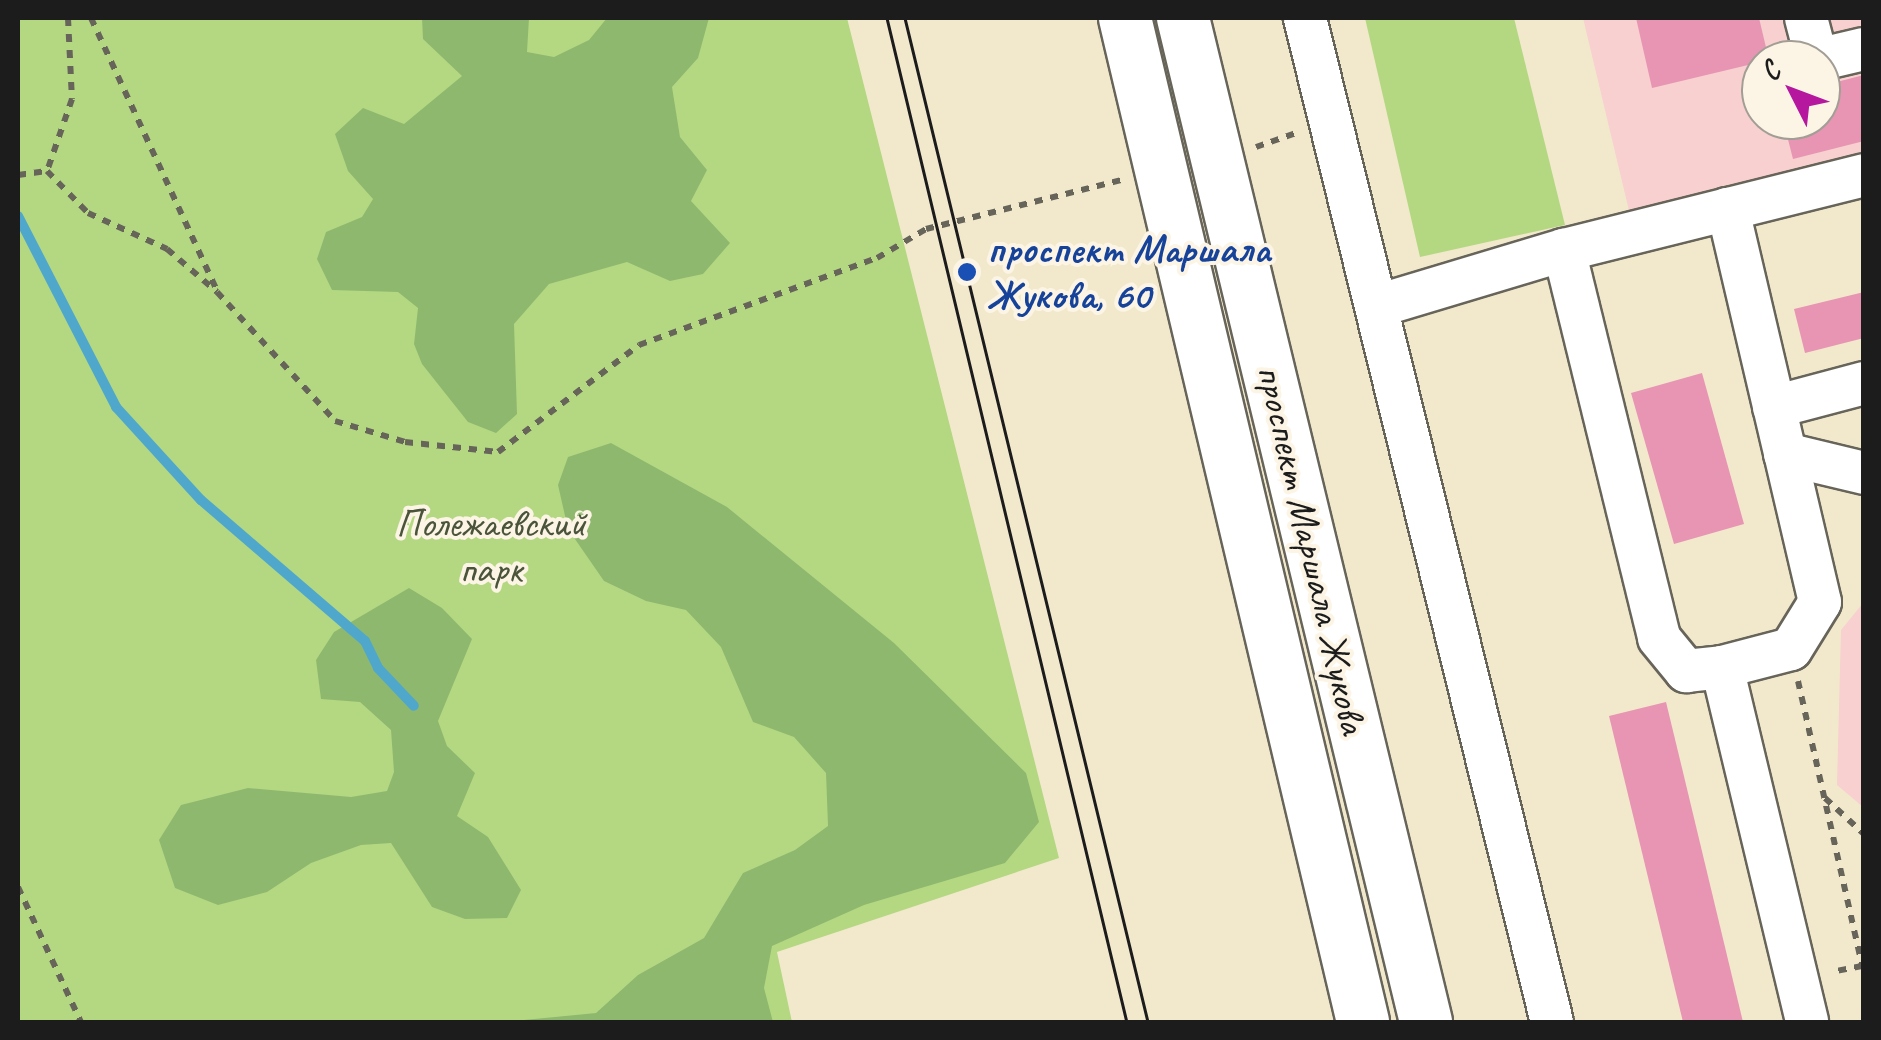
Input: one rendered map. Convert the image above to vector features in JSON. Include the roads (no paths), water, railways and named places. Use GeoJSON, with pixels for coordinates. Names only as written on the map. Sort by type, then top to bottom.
{"type":"FeatureCollection","features":[{"type":"Feature","properties":{"kind":"main road","name":"проспект Маршала Жукова"},"geometry":{"type":"LineString","coordinates":[[1125,18],[1364,1022]]}},
{"type":"Feature","properties":{"kind":"main road","name":"проспект Маршала Жукова"},"geometry":{"type":"LineString","coordinates":[[1184,18],[1426,1022]]}},
{"type":"Feature","properties":{"kind":"street"},"geometry":{"type":"LineString","coordinates":[[1304,18],[1552,1022]]}},
{"type":"Feature","properties":{"kind":"street"},"geometry":{"type":"LineString","coordinates":[[1377,306],[1564,250],[1864,176]]}},
{"type":"Feature","properties":{"kind":"street"},"geometry":{"type":"LineString","coordinates":[[1564,250],[1660,638],[1686,672],[1722,667],[1791,649],[1820,602],[1728,209]]}},
{"type":"Feature","properties":{"kind":"street"},"geometry":{"type":"LineString","coordinates":[[1774,407],[1864,383]]}},
{"type":"Feature","properties":{"kind":"street"},"geometry":{"type":"LineString","coordinates":[[1785,454],[1864,472]]}},
{"type":"Feature","properties":{"kind":"street"},"geometry":{"type":"LineString","coordinates":[[1722,667],[1807,1022]]}},
{"type":"Feature","properties":{"kind":"waterway"},"geometry":{"type":"LineString","coordinates":[[18,216],[116,407],[201,500],[365,641],[378,668],[414,706]]}},
{"type":"Feature","properties":{"kind":"tram line"},"geometry":{"type":"LineString","coordinates":[[887,18],[1127,1022]]}},
{"type":"Feature","properties":{"kind":"tram line"},"geometry":{"type":"LineString","coordinates":[[905,18],[1148,1022]]}},
{"type":"Feature","properties":{"kind":"place","name":"проспект Маршала Жукова, 60"},"geometry":{"type":"Point","coordinates":[967,272]}},
{"type":"Feature","properties":{"kind":"park label","name":"Полежаевский парк"},"geometry":{"type":"Point","coordinates":[491,546]}}]}
